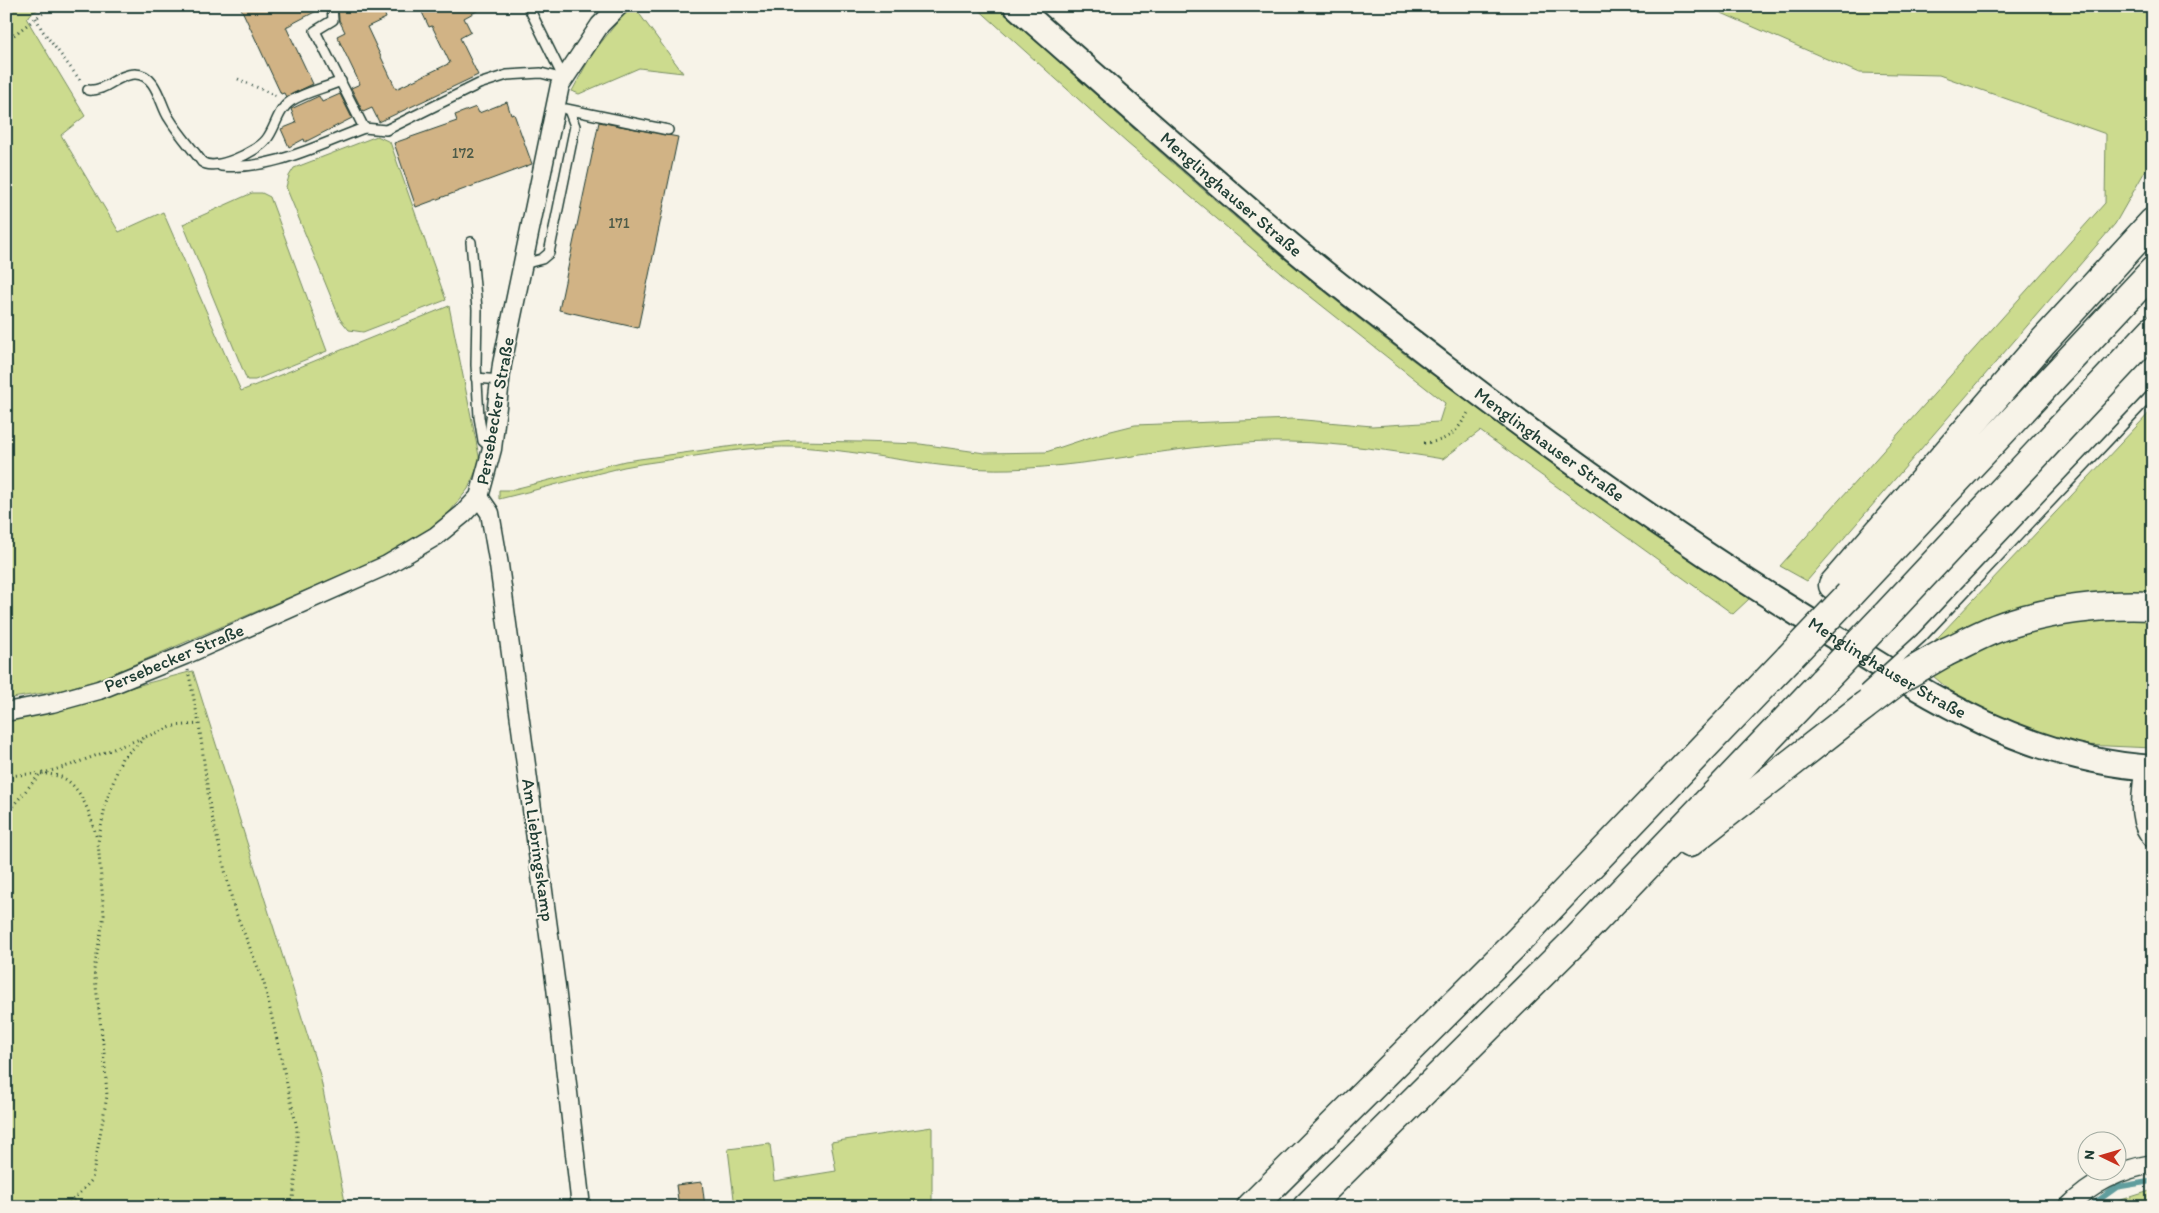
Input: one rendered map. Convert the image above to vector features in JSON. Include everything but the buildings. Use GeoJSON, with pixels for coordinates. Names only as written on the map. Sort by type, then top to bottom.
{"type":"FeatureCollection","features":[{"type":"Feature","properties":{"kind":"highway"},"geometry":{"type":"LineString","coordinates":[[1251,1207],[1520,939],[1769,679],[2041,344],[2153,222]]}},
{"type":"Feature","properties":{"kind":"highway"},"geometry":{"type":"LineString","coordinates":[[1841,590],[2153,271]]}},
{"type":"Feature","properties":{"kind":"highway"},"geometry":{"type":"LineString","coordinates":[[1307,1207],[1578,938],[1885,616],[2153,330]]}},
{"type":"Feature","properties":{"kind":"highway"},"geometry":{"type":"LineString","coordinates":[[1578,938],[1854,705],[1904,676],[1946,652],[2007,624],[2053,612],[2115,606],[2153,606]]}},
{"type":"Feature","properties":{"kind":"street","name":"Persebecker Straße"},"geometry":{"type":"LineString","coordinates":[[6,712],[52,703],[99,690],[184,655],[387,565],[436,536],[463,514],[479,497],[492,449],[500,380],[522,264],[562,108],[560,85],[600,25],[619,6]]}},
{"type":"Feature","properties":{"kind":"street","name":"Menglinghauser Straße"},"geometry":{"type":"LineString","coordinates":[[1016,6],[1284,240],[1479,393],[1616,494],[1762,591],[1936,700],[1992,728],[2066,754],[2148,767]]}},
{"type":"Feature","properties":{"kind":"street","name":"Am Liebringskamp"},"geometry":{"type":"LineString","coordinates":[[479,497],[490,513],[499,565],[556,987],[581,1207]]}},
{"type":"Feature","properties":{"kind":"street"},"geometry":{"type":"LineString","coordinates":[[2148,767],[2141,815],[2147,834],[2153,840]]}},
{"type":"Feature","properties":{"kind":"street"},"geometry":{"type":"LineString","coordinates":[[2068,1207],[2108,1178],[2135,1167],[2153,1164]]}},
{"type":"Feature","properties":{"kind":"lane"},"geometry":{"type":"LineString","coordinates":[[332,6],[333,20],[315,31],[364,128]]}},
{"type":"Feature","properties":{"kind":"lane"},"geometry":{"type":"LineString","coordinates":[[528,6],[564,79]]}},
{"type":"Feature","properties":{"kind":"lane"},"geometry":{"type":"LineString","coordinates":[[88,90],[98,91],[119,79],[136,74],[147,79],[161,97],[167,116],[202,162],[207,166],[236,167],[268,163],[364,128],[386,130],[479,84],[507,75],[541,73],[564,79]]}},
{"type":"Feature","properties":{"kind":"lane"},"geometry":{"type":"LineString","coordinates":[[218,166],[255,150],[267,139],[280,112],[290,102],[340,81]]}},
{"type":"Feature","properties":{"kind":"lane"},"geometry":{"type":"LineString","coordinates":[[562,108],[668,130]]}},
{"type":"Feature","properties":{"kind":"lane"},"geometry":{"type":"LineString","coordinates":[[522,264],[542,259],[549,253],[575,126],[562,108]]}},
{"type":"Feature","properties":{"kind":"lane"},"geometry":{"type":"LineString","coordinates":[[471,242],[477,309],[476,378],[479,417],[483,441],[492,449]]}},
{"type":"Feature","properties":{"kind":"lane"},"geometry":{"type":"LineString","coordinates":[[476,378],[500,380]]}},
{"type":"Feature","properties":{"kind":"lane"},"geometry":{"type":"LineString","coordinates":[[1854,705],[1921,638],[2153,393]]}},
{"type":"Feature","properties":{"kind":"path"},"geometry":{"type":"LineString","coordinates":[[6,40],[52,6]]}},
{"type":"Feature","properties":{"kind":"path"},"geometry":{"type":"LineString","coordinates":[[36,18],[42,30],[88,90]]}},
{"type":"Feature","properties":{"kind":"path"},"geometry":{"type":"LineString","coordinates":[[238,79],[290,102]]}},
{"type":"Feature","properties":{"kind":"path"},"geometry":{"type":"LineString","coordinates":[[1424,443],[1440,442],[1454,433],[1479,393]]}},
{"type":"Feature","properties":{"kind":"path"},"geometry":{"type":"LineString","coordinates":[[184,655],[198,724],[210,808],[232,899],[264,983],[298,1128],[298,1165],[292,1207]]}},
{"type":"Feature","properties":{"kind":"path"},"geometry":{"type":"LineString","coordinates":[[6,814],[40,774],[72,765],[174,726],[198,724]]}},
{"type":"Feature","properties":{"kind":"path"},"geometry":{"type":"LineString","coordinates":[[98,842],[106,802],[122,758],[146,737]]}},
{"type":"Feature","properties":{"kind":"path"},"geometry":{"type":"LineString","coordinates":[[6,776],[40,774],[62,777],[82,797],[91,817],[98,842],[104,915],[94,970],[104,1052],[107,1096],[92,1180],[66,1207]]}},
{"type":"Feature","properties":{"kind":"green space"},"geometry":{"type":"Polygon","coordinates":[[[6,6],[42,6],[26,18],[85,116],[61,135],[119,232],[163,212],[241,391],[449,306],[480,461],[468,489],[444,519],[394,552],[98,680],[62,690],[6,699],[6,6]]]}},
{"type":"Feature","properties":{"kind":"green space"},"geometry":{"type":"Polygon","coordinates":[[[630,6],[636,6],[635,8],[683,73],[639,68],[579,94],[572,91],[592,54],[630,6]]]}},
{"type":"Feature","properties":{"kind":"green space"},"geometry":{"type":"Polygon","coordinates":[[[975,6],[996,6],[1219,204],[1311,281],[1406,355],[1552,461],[1749,599],[1733,614],[1480,431],[1443,459],[1386,450],[1328,444],[1255,442],[1044,467],[982,469],[929,464],[822,449],[795,447],[758,448],[624,467],[499,499],[499,490],[510,490],[625,461],[734,446],[794,441],[920,444],[985,453],[1046,452],[1103,433],[1135,425],[1293,419],[1372,426],[1439,422],[1445,403],[1287,278],[1127,143],[975,6]]]}},
{"type":"Feature","properties":{"kind":"green space"},"geometry":{"type":"Polygon","coordinates":[[[1719,6],[2153,6],[2153,157],[2115,224],[1807,581],[1780,566],[2105,203],[2106,134],[1939,75],[1859,73],[1717,11],[1719,6]]]}},
{"type":"Feature","properties":{"kind":"green space"},"geometry":{"type":"Polygon","coordinates":[[[377,136],[390,142],[446,300],[363,332],[349,330],[340,319],[286,187],[289,176],[294,168],[377,136]]]}},
{"type":"Feature","properties":{"kind":"green space"},"geometry":{"type":"Polygon","coordinates":[[[252,193],[262,193],[270,197],[327,351],[255,380],[247,380],[183,224],[252,193]]]}},
{"type":"Feature","properties":{"kind":"green space"},"geometry":{"type":"Polygon","coordinates":[[[2153,409],[2153,591],[2086,595],[1925,651],[2153,409]]]}},
{"type":"Feature","properties":{"kind":"green space"},"geometry":{"type":"Polygon","coordinates":[[[2118,617],[2153,618],[2153,748],[2085,745],[2036,734],[1966,704],[1933,676],[1984,647],[2047,628],[2118,617]]]}},
{"type":"Feature","properties":{"kind":"green space"},"geometry":{"type":"Polygon","coordinates":[[[193,671],[320,1075],[346,1207],[6,1207],[6,719],[59,711],[125,689],[193,671]]]}},
{"type":"Feature","properties":{"kind":"green space"},"geometry":{"type":"Polygon","coordinates":[[[932,1127],[932,1207],[735,1207],[728,1149],[770,1144],[774,1181],[836,1171],[831,1142],[932,1127]]]}},
{"type":"Feature","properties":{"kind":"green space"},"geometry":{"type":"Polygon","coordinates":[[[2153,1190],[2153,1207],[2099,1207],[2153,1190]]]}},
{"type":"Feature","properties":{"kind":"waterway"},"geometry":{"type":"LineString","coordinates":[[2089,1207],[2117,1187],[2153,1181]]}}]}
